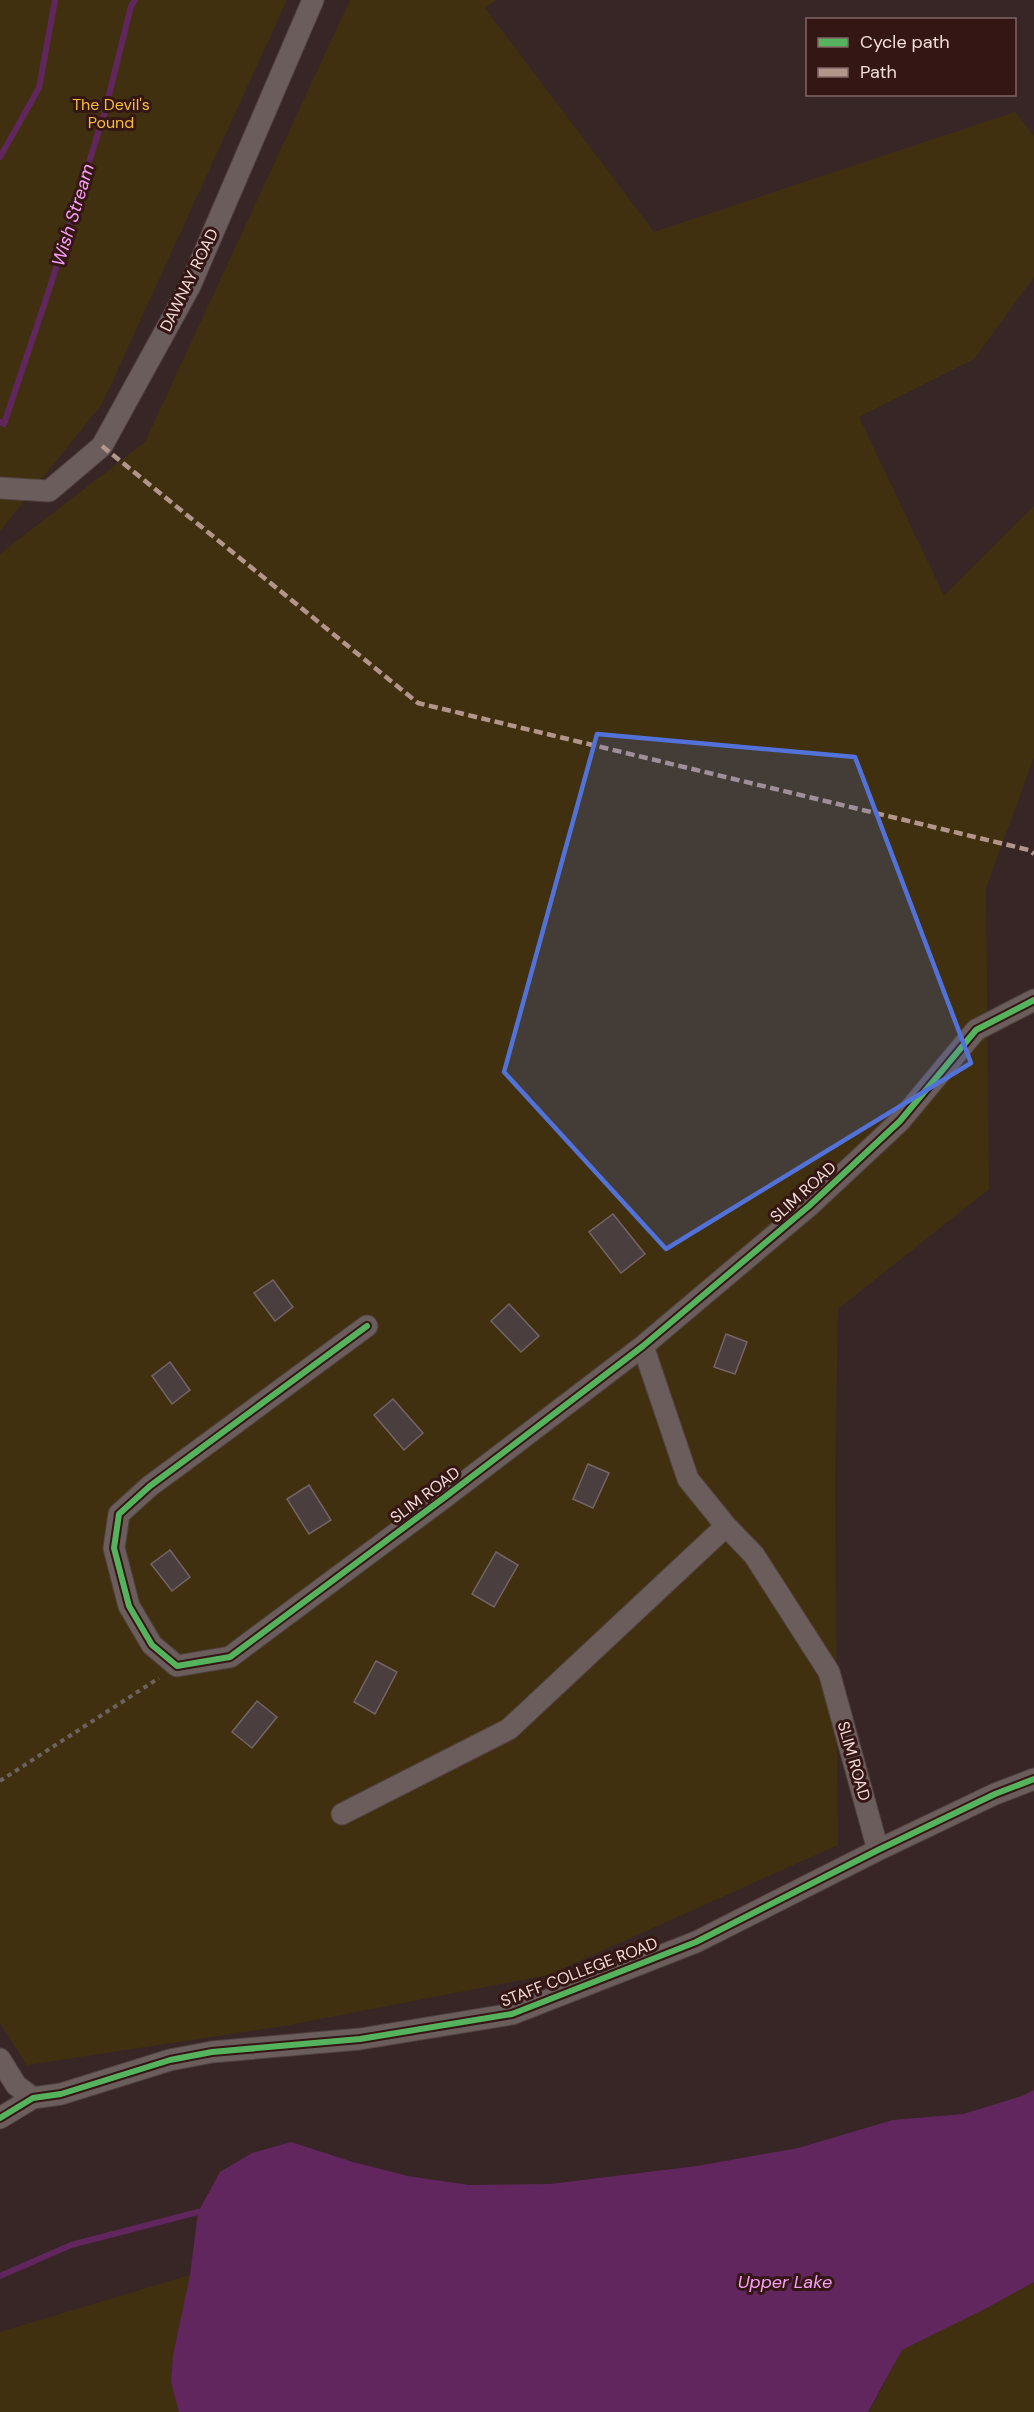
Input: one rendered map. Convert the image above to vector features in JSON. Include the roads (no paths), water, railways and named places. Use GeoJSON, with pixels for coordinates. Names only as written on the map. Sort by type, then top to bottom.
{"type":"FeatureCollection","features":[{"type":"Feature","properties":{"kind":"street","name":"DAWNAY ROAD"},"geometry":{"type":"LineString","coordinates":[[0,488],[49,491],[102,446],[190,286],[313,0]]}},
{"type":"Feature","properties":{"kind":"street","name":"SLIM ROAD"},"geometry":{"type":"LineString","coordinates":[[367,1326],[150,1485],[119,1515],[114,1548],[129,1606],[152,1645],[177,1666],[230,1657],[446,1497],[643,1346],[809,1206],[900,1121],[976,1030],[1034,1000]]}},
{"type":"Feature","properties":{"kind":"street","name":"SLIM ROAD"},"geometry":{"type":"LineString","coordinates":[[643,1346],[688,1479],[726,1526],[754,1554],[829,1672],[878,1850]]}},
{"type":"Feature","properties":{"kind":"street"},"geometry":{"type":"LineString","coordinates":[[342,1814],[509,1729],[726,1526]]}},
{"type":"Feature","properties":{"kind":"street","name":"STAFF COLLEGE ROAD"},"geometry":{"type":"LineString","coordinates":[[0,2118],[33,2098],[61,2094],[170,2060],[212,2052],[360,2039],[512,2014],[696,1942],[878,1850],[995,1794],[1034,1779]]}},
{"type":"Feature","properties":{"kind":"street"},"geometry":{"type":"LineString","coordinates":[[0,2059],[16,2085],[33,2098]]}},
{"type":"Feature","properties":{"kind":"water","name":"Upper Lake"},"geometry":{"type":"Polygon","coordinates":[[[1034,2090],[1034,2282],[902,2350],[868,2412],[179,2412],[171,2382],[173,2355],[190,2275],[198,2212],[220,2172],[252,2153],[291,2142],[353,2162],[408,2176],[469,2185],[550,2184],[697,2166],[798,2148],[893,2120],[963,2114],[1022,2096],[1034,2090]]]}},
{"type":"Feature","properties":{"kind":"waterway"},"geometry":{"type":"LineString","coordinates":[[0,157],[39,88],[55,0]]}},
{"type":"Feature","properties":{"kind":"waterway","name":"Wish Stream"},"geometry":{"type":"LineString","coordinates":[[0,422],[4,424],[49,290],[105,111],[131,6],[135,0]]}},
{"type":"Feature","properties":{"kind":"waterway"},"geometry":{"type":"LineString","coordinates":[[0,2276],[71,2245],[198,2212]]}},
{"type":"Feature","properties":{"kind":"park label","name":"The Devil's Pound"},"geometry":{"type":"Point","coordinates":[111,113]}}]}
